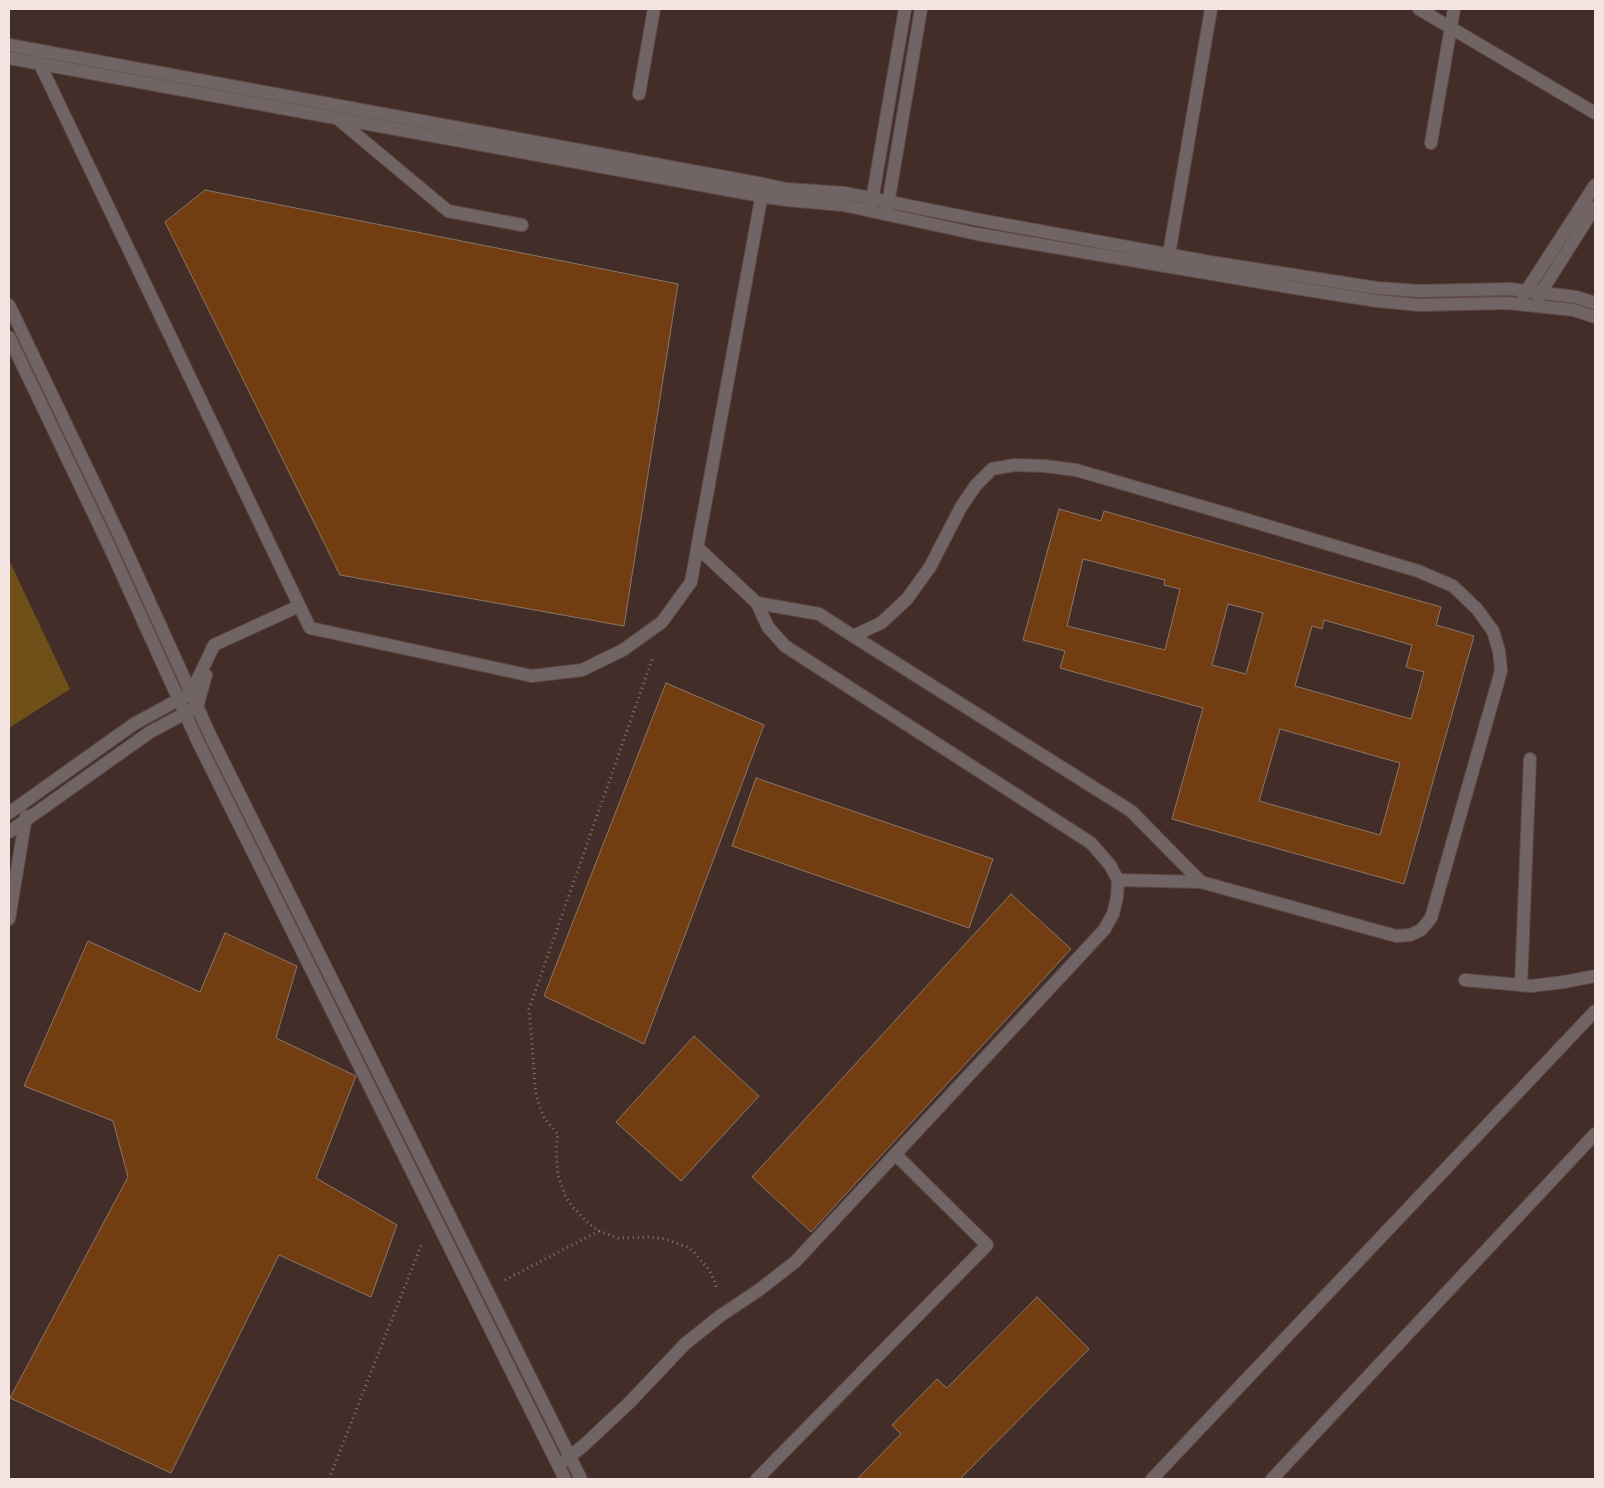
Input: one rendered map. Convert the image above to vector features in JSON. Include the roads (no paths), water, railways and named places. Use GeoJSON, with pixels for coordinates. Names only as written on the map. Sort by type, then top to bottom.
{"type":"FeatureCollection","features":[{"type":"Feature","properties":{"kind":"street"},"geometry":{"type":"LineString","coordinates":[[639,94],[654,9]]}},
{"type":"Feature","properties":{"kind":"street"},"geometry":{"type":"LineString","coordinates":[[870,211],[905,9]]}},
{"type":"Feature","properties":{"kind":"street"},"geometry":{"type":"LineString","coordinates":[[886,215],[921,9]]}},
{"type":"Feature","properties":{"kind":"street"},"geometry":{"type":"LineString","coordinates":[[1168,260],[1211,9]]}},
{"type":"Feature","properties":{"kind":"street"},"geometry":{"type":"LineString","coordinates":[[1419,9],[1595,113]]}},
{"type":"Feature","properties":{"kind":"street"},"geometry":{"type":"LineString","coordinates":[[1431,143],[1454,9]]}},
{"type":"Feature","properties":{"kind":"street"},"geometry":{"type":"LineString","coordinates":[[9,45],[318,102],[762,190],[786,200],[843,206],[977,234],[1377,288],[1420,291],[1526,291],[1576,297],[1595,302]]}},
{"type":"Feature","properties":{"kind":"street"},"geometry":{"type":"LineString","coordinates":[[32,50],[310,628],[532,676],[582,670],[623,650],[662,622],[691,582],[762,190]]}},
{"type":"Feature","properties":{"kind":"street"},"geometry":{"type":"LineString","coordinates":[[9,58],[337,118],[762,190],[787,189],[846,193],[1377,301],[1419,305],[1518,304],[1574,310],[1595,317]]}},
{"type":"Feature","properties":{"kind":"street"},"geometry":{"type":"LineString","coordinates":[[318,102],[448,210],[522,225]]}},
{"type":"Feature","properties":{"kind":"street"},"geometry":{"type":"LineString","coordinates":[[1518,304],[1595,185]]}},
{"type":"Feature","properties":{"kind":"street"},"geometry":{"type":"LineString","coordinates":[[1532,306],[1595,207]]}},
{"type":"Feature","properties":{"kind":"street"},"geometry":{"type":"LineString","coordinates":[[9,305],[121,538],[197,707],[581,1479]]}},
{"type":"Feature","properties":{"kind":"street"},"geometry":{"type":"LineString","coordinates":[[9,337],[14,361],[110,548],[207,759],[566,1479]]}},
{"type":"Feature","properties":{"kind":"street"},"geometry":{"type":"LineString","coordinates":[[14,361],[32,352]]}},
{"type":"Feature","properties":{"kind":"street"},"geometry":{"type":"LineString","coordinates":[[853,636],[881,622],[907,599],[930,567],[961,507],[976,485],[992,469],[1015,465],[1076,470],[1418,571],[1453,586],[1477,609],[1492,631],[1499,651],[1501,671],[1431,918],[1421,930],[1410,935],[1396,936],[1201,882],[1118,880]]}},
{"type":"Feature","properties":{"kind":"street"},"geometry":{"type":"LineString","coordinates":[[558,1465],[629,1403],[685,1344],[795,1262],[1104,930],[1113,914],[1117,897],[1118,880],[1110,865],[1091,843],[785,646],[768,627],[757,603],[698,548]]}},
{"type":"Feature","properties":{"kind":"street"},"geometry":{"type":"LineString","coordinates":[[757,603],[819,614],[1131,812],[1201,882]]}},
{"type":"Feature","properties":{"kind":"street"},"geometry":{"type":"LineString","coordinates":[[9,813],[134,724],[191,693],[214,645],[299,606]]}},
{"type":"Feature","properties":{"kind":"street"},"geometry":{"type":"LineString","coordinates":[[9,832],[150,732],[197,707],[214,645]]}},
{"type":"Feature","properties":{"kind":"street"},"geometry":{"type":"LineString","coordinates":[[1521,985],[1530,760]]}},
{"type":"Feature","properties":{"kind":"street"},"geometry":{"type":"LineString","coordinates":[[9,919],[29,800]]}},
{"type":"Feature","properties":{"kind":"street"},"geometry":{"type":"LineString","coordinates":[[1465,980],[1531,986],[1595,976]]}},
{"type":"Feature","properties":{"kind":"street"},"geometry":{"type":"LineString","coordinates":[[1152,1479],[1595,1012]]}},
{"type":"Feature","properties":{"kind":"street"},"geometry":{"type":"LineString","coordinates":[[1272,1479],[1595,1134]]}},
{"type":"Feature","properties":{"kind":"street"},"geometry":{"type":"LineString","coordinates":[[757,1479],[987,1245],[896,1154]]}},
{"type":"Feature","properties":{"kind":"street"},"geometry":{"type":"LineString","coordinates":[[434,1213],[440,1196]]}}]}
